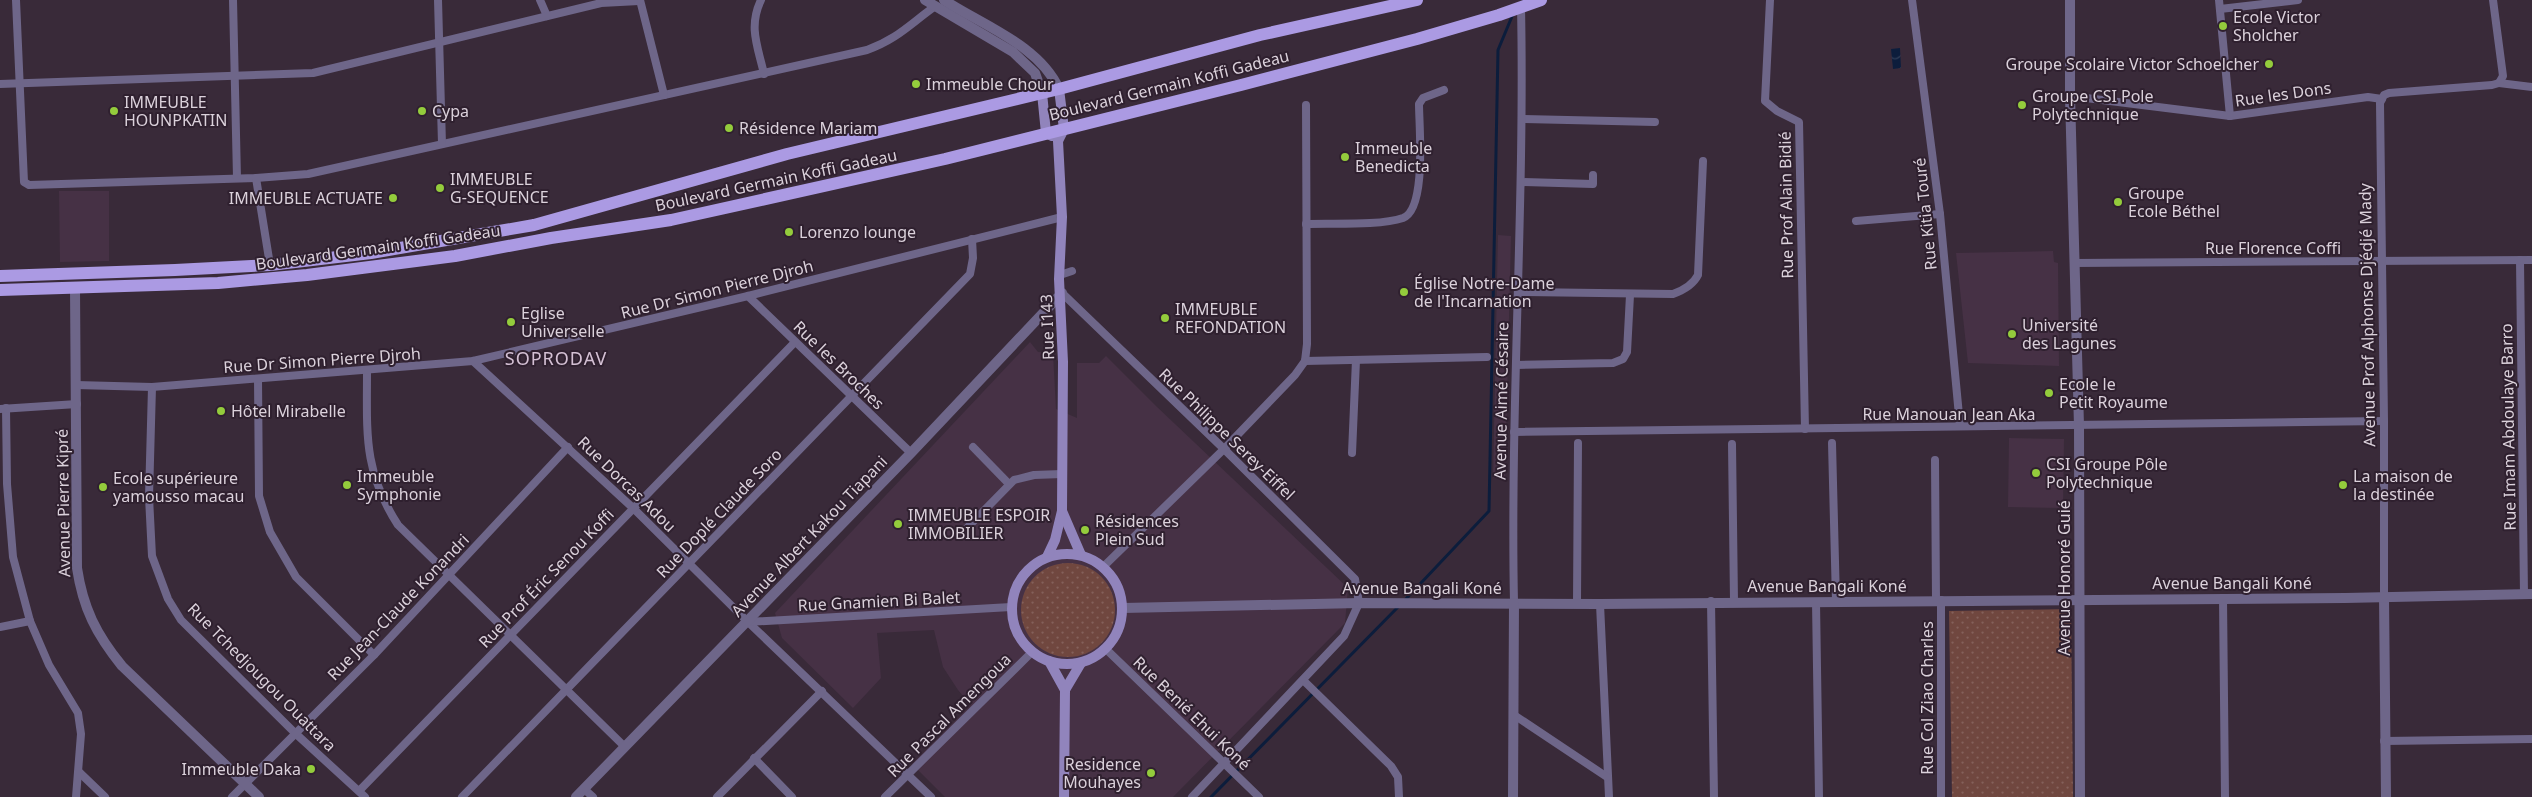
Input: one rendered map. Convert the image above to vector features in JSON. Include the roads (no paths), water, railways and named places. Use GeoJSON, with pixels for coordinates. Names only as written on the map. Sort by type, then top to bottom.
{"type":"FeatureCollection","features":[{"type":"Feature","properties":{"kind":"main road","name":"Boulevard Germain Koffi Gadeau"},"geometry":{"type":"LineString","coordinates":[[0,276],[270,265],[380,252],[534,225],[787,154],[1059,89],[1260,35],[1417,0]]}},
{"type":"Feature","properties":{"kind":"main road","name":"Boulevard Germain Koffi Gadeau"},"geometry":{"type":"LineString","coordinates":[[0,290],[262,280],[455,256],[551,238],[671,220],[815,189],[1046,133],[1061,135],[1417,39],[1499,15],[1541,0]]}},
{"type":"Feature","properties":{"kind":"main road","name":"Rue I143"},"geometry":{"type":"LineString","coordinates":[[1047,557],[1056,540],[1062,512],[1062,293],[1060,275],[1062,217],[1059,89]]}},
{"type":"Feature","properties":{"kind":"main road"},"geometry":{"type":"LineString","coordinates":[[1042,93],[1046,133]]}},
{"type":"Feature","properties":{"kind":"main road","name":"Rue I143"},"geometry":{"type":"LineString","coordinates":[[1062,512],[1081,555]]}},
{"type":"Feature","properties":{"kind":"main road"},"geometry":{"type":"LineString","coordinates":[[1058,554],[1081,555],[1103,567],[1117,584],[1123,608],[1117,634],[1106,649],[1081,663],[1065,664],[1049,661],[1032,652],[1021,640],[1014,624],[1012,607],[1014,591],[1022,576],[1033,565],[1047,557],[1058,554]]}},
{"type":"Feature","properties":{"kind":"main road"},"geometry":{"type":"LineString","coordinates":[[1049,661],[1065,690],[1064,797]]}},
{"type":"Feature","properties":{"kind":"main road"},"geometry":{"type":"LineString","coordinates":[[1065,690],[1081,663]]}},
{"type":"Feature","properties":{"kind":"street"},"geometry":{"type":"LineString","coordinates":[[16,0],[24,182],[28,185],[256,178],[308,174],[867,50],[888,43],[934,7],[948,3],[1016,44],[1040,62],[1059,89]]}},
{"type":"Feature","properties":{"kind":"street"},"geometry":{"type":"LineString","coordinates":[[233,0],[237,178]]}},
{"type":"Feature","properties":{"kind":"street"},"geometry":{"type":"LineString","coordinates":[[438,0],[442,144]]}},
{"type":"Feature","properties":{"kind":"street"},"geometry":{"type":"LineString","coordinates":[[540,0],[547,16]]}},
{"type":"Feature","properties":{"kind":"street"},"geometry":{"type":"LineString","coordinates":[[761,0],[753,21],[753,28],[764,74]]}},
{"type":"Feature","properties":{"kind":"street"},"geometry":{"type":"LineString","coordinates":[[925,0],[1013,52],[1035,72],[1042,93]]}},
{"type":"Feature","properties":{"kind":"street","name":"Rue Prof Alain Bidié"},"geometry":{"type":"LineString","coordinates":[[1770,0],[1765,101],[1777,111],[1799,122],[1804,429]]}},
{"type":"Feature","properties":{"kind":"street","name":"Rue Kitia Touré"},"geometry":{"type":"LineString","coordinates":[[1912,0],[1940,214],[1960,426]]}},
{"type":"Feature","properties":{"kind":"street","name":"Avenue Honoré Guié"},"geometry":{"type":"LineString","coordinates":[[2070,0],[2070,96],[2079,426],[2080,797]]}},
{"type":"Feature","properties":{"kind":"street"},"geometry":{"type":"LineString","coordinates":[[2219,0],[2230,116]]}},
{"type":"Feature","properties":{"kind":"street"},"geometry":{"type":"LineString","coordinates":[[2220,9],[2298,0]]}},
{"type":"Feature","properties":{"kind":"street"},"geometry":{"type":"LineString","coordinates":[[2493,0],[2503,76],[2499,83]]}},
{"type":"Feature","properties":{"kind":"street"},"geometry":{"type":"LineString","coordinates":[[0,84],[313,73],[601,3],[640,1],[664,95]]}},
{"type":"Feature","properties":{"kind":"street","name":"Avenue Aimé Césaire"},"geometry":{"type":"LineString","coordinates":[[1513,797],[1514,432],[1521,182],[1521,6]]}},
{"type":"Feature","properties":{"kind":"street"},"geometry":{"type":"LineString","coordinates":[[2382,98],[2389,93],[2499,83],[2532,87]]}},
{"type":"Feature","properties":{"kind":"street"},"geometry":{"type":"LineString","coordinates":[[1306,224],[1384,221],[1404,218],[1417,198],[1420,183],[1418,104],[1424,98],[1444,90]]}},
{"type":"Feature","properties":{"kind":"street","name":"Rue les Dons"},"geometry":{"type":"LineString","coordinates":[[2070,96],[2230,116],[2368,97],[2382,98]]}},
{"type":"Feature","properties":{"kind":"street","name":"Avenue Prof Alphonse Djédjé Mady"},"geometry":{"type":"LineString","coordinates":[[2382,98],[2380,111],[2384,421],[2384,741],[2386,797]]}},
{"type":"Feature","properties":{"kind":"street"},"geometry":{"type":"LineString","coordinates":[[1103,567],[1224,449],[1295,375],[1305,361],[1307,344],[1306,105]]}},
{"type":"Feature","properties":{"kind":"street"},"geometry":{"type":"LineString","coordinates":[[1522,119],[1655,122]]}},
{"type":"Feature","properties":{"kind":"street"},"geometry":{"type":"LineString","coordinates":[[1519,292],[1630,295],[1673,294],[1695,281],[1698,275],[1704,161]]}},
{"type":"Feature","properties":{"kind":"street"},"geometry":{"type":"LineString","coordinates":[[1521,182],[1592,184],[1593,175]]}},
{"type":"Feature","properties":{"kind":"street"},"geometry":{"type":"LineString","coordinates":[[256,178],[270,265]]}},
{"type":"Feature","properties":{"kind":"street"},"geometry":{"type":"LineString","coordinates":[[1856,221],[1940,214]]}},
{"type":"Feature","properties":{"kind":"street","name":"Rue Dr Simon Pierre Djroh"},"geometry":{"type":"LineString","coordinates":[[76,385],[152,386],[367,371],[473,361],[748,296],[1062,217]]}},
{"type":"Feature","properties":{"kind":"street","name":"Rue Doplé Claude Soro"},"geometry":{"type":"LineString","coordinates":[[462,797],[970,274],[973,258],[972,239]]}},
{"type":"Feature","properties":{"kind":"street","name":"Rue Imam Abdoulaye Barro"},"geometry":{"type":"LineString","coordinates":[[2520,260],[2528,594]]}},
{"type":"Feature","properties":{"kind":"street","name":"Rue Florence Coffi"},"geometry":{"type":"LineString","coordinates":[[2074,263],[2532,260]]}},
{"type":"Feature","properties":{"kind":"street"},"geometry":{"type":"LineString","coordinates":[[1060,275],[1072,271]]}},
{"type":"Feature","properties":{"kind":"street","name":"Avenue Pierre Kipré"},"geometry":{"type":"LineString","coordinates":[[75,288],[77,568],[86,610],[107,648],[122,666],[258,797]]}},
{"type":"Feature","properties":{"kind":"street","name":"Rue Philippe Serey-Eiffel"},"geometry":{"type":"LineString","coordinates":[[1062,293],[1224,449],[1355,579],[1359,603]]}},
{"type":"Feature","properties":{"kind":"street","name":"Avenue Albert Kakou Tiapani"},"geometry":{"type":"LineString","coordinates":[[576,797],[911,453],[1062,293]]}},
{"type":"Feature","properties":{"kind":"street"},"geometry":{"type":"LineString","coordinates":[[1516,365],[1613,363],[1623,359],[1628,352],[1630,295]]}},
{"type":"Feature","properties":{"kind":"street","name":"Rue les Broches"},"geometry":{"type":"LineString","coordinates":[[748,296],[911,453]]}},
{"type":"Feature","properties":{"kind":"street","name":"Rue Prof Éric Senou Koffi"},"geometry":{"type":"LineString","coordinates":[[362,794],[510,635],[795,342]]}},
{"type":"Feature","properties":{"kind":"street"},"geometry":{"type":"LineString","coordinates":[[1305,361],[1486,357]]}},
{"type":"Feature","properties":{"kind":"street"},"geometry":{"type":"LineString","coordinates":[[1352,453],[1356,360]]}},
{"type":"Feature","properties":{"kind":"street","name":"Rue Dorcas Adou"},"geometry":{"type":"LineString","coordinates":[[473,361],[633,508],[748,622],[931,797]]}},
{"type":"Feature","properties":{"kind":"street"},"geometry":{"type":"LineString","coordinates":[[367,371],[368,446],[380,494],[398,525],[624,746]]}},
{"type":"Feature","properties":{"kind":"street"},"geometry":{"type":"LineString","coordinates":[[258,378],[259,496],[270,532],[296,577],[374,655]]}},
{"type":"Feature","properties":{"kind":"street","name":"Rue Tchedjougou Ouattara"},"geometry":{"type":"LineString","coordinates":[[152,386],[149,517],[152,556],[168,599],[181,620],[295,733],[362,794]]}},
{"type":"Feature","properties":{"kind":"street"},"geometry":{"type":"LineString","coordinates":[[76,797],[81,734],[78,713],[49,665],[30,622],[14,558],[10,535],[3,408],[77,404]]}},
{"type":"Feature","properties":{"kind":"street","name":"Rue Manouan Jean Aka"},"geometry":{"type":"LineString","coordinates":[[1514,432],[2384,421]]}},
{"type":"Feature","properties":{"kind":"street"},"geometry":{"type":"LineString","coordinates":[[1577,602],[1578,443]]}},
{"type":"Feature","properties":{"kind":"street"},"geometry":{"type":"LineString","coordinates":[[1832,443],[1836,600]]}},
{"type":"Feature","properties":{"kind":"street"},"geometry":{"type":"LineString","coordinates":[[1732,444],[1734,601]]}},
{"type":"Feature","properties":{"kind":"street","name":"Rue Jean-Claude Konandri"},"geometry":{"type":"LineString","coordinates":[[232,797],[374,655],[568,447]]}},
{"type":"Feature","properties":{"kind":"street"},"geometry":{"type":"LineString","coordinates":[[973,447],[1009,484]]}},
{"type":"Feature","properties":{"kind":"street","name":"Rue Col Ziao Charles"},"geometry":{"type":"LineString","coordinates":[[1935,460],[1939,600],[1941,797]]}},
{"type":"Feature","properties":{"kind":"street"},"geometry":{"type":"LineString","coordinates":[[963,532],[1009,484],[1022,477],[1062,474]]}},
{"type":"Feature","properties":{"kind":"street","name":"Avenue Bangali Koné"},"geometry":{"type":"LineString","coordinates":[[1123,608],[1359,603],[1577,602],[1600,604],[1711,601],[1816,602],[1836,600],[2528,594]]}},
{"type":"Feature","properties":{"kind":"street"},"geometry":{"type":"LineString","coordinates":[[2223,598],[2225,797]]}},
{"type":"Feature","properties":{"kind":"street"},"geometry":{"type":"LineString","coordinates":[[1711,601],[1714,797]]}},
{"type":"Feature","properties":{"kind":"street"},"geometry":{"type":"LineString","coordinates":[[1816,602],[1819,797]]}},
{"type":"Feature","properties":{"kind":"street"},"geometry":{"type":"LineString","coordinates":[[1192,797],[1226,764],[1344,636],[1359,603]]}},
{"type":"Feature","properties":{"kind":"street"},"geometry":{"type":"LineString","coordinates":[[1600,604],[1609,797]]}},
{"type":"Feature","properties":{"kind":"street","name":"Rue Gnamien Bi Balet"},"geometry":{"type":"LineString","coordinates":[[748,622],[1012,607]]}},
{"type":"Feature","properties":{"kind":"street"},"geometry":{"type":"LineString","coordinates":[[0,627],[30,622]]}},
{"type":"Feature","properties":{"kind":"street","name":"Rue Benié Ehui Koné"},"geometry":{"type":"LineString","coordinates":[[1106,649],[1258,797]]}},
{"type":"Feature","properties":{"kind":"street","name":"Rue Pascal Amengoua"},"geometry":{"type":"LineString","coordinates":[[885,797],[1032,652]]}},
{"type":"Feature","properties":{"kind":"street"},"geometry":{"type":"LineString","coordinates":[[1303,680],[1391,766],[1398,777],[1399,797]]}},
{"type":"Feature","properties":{"kind":"street"},"geometry":{"type":"LineString","coordinates":[[717,797],[822,691]]}},
{"type":"Feature","properties":{"kind":"street"},"geometry":{"type":"LineString","coordinates":[[1514,715],[1607,777]]}},
{"type":"Feature","properties":{"kind":"street"},"geometry":{"type":"LineString","coordinates":[[2384,741],[2532,739]]}},
{"type":"Feature","properties":{"kind":"street"},"geometry":{"type":"LineString","coordinates":[[754,758],[792,797]]}},
{"type":"Feature","properties":{"kind":"street"},"geometry":{"type":"LineString","coordinates":[[79,772],[105,797]]}},
{"type":"Feature","properties":{"kind":"street"},"geometry":{"type":"LineString","coordinates":[[584,789],[593,797]]}},
{"type":"Feature","properties":{"kind":"water"},"geometry":{"type":"Polygon","coordinates":[[[1900,48],[1901,68],[1893,69],[1891,49],[1900,48]]]}},
{"type":"Feature","properties":{"kind":"waterway"},"geometry":{"type":"LineString","coordinates":[[1404,601],[1489,511],[1498,50],[1513,14]]}},
{"type":"Feature","properties":{"kind":"waterway"},"geometry":{"type":"LineString","coordinates":[[1211,797],[1400,605]]}},
{"type":"Feature","properties":{"kind":"place","name":"Ecole Victor Sholcher"},"geometry":{"type":"Point","coordinates":[2223,26]}},
{"type":"Feature","properties":{"kind":"place","name":"Groupe Scolaire Victor Schoelcher"},"geometry":{"type":"Point","coordinates":[2269,64]}},
{"type":"Feature","properties":{"kind":"place","name":"Immeuble Chour"},"geometry":{"type":"Point","coordinates":[916,84]}},
{"type":"Feature","properties":{"kind":"place","name":"Groupe CSI Pole Polytechnique"},"geometry":{"type":"Point","coordinates":[2022,105]}},
{"type":"Feature","properties":{"kind":"place","name":"IMMEUBLE HOUNPKATIN"},"geometry":{"type":"Point","coordinates":[114,111]}},
{"type":"Feature","properties":{"kind":"place","name":"Cypa"},"geometry":{"type":"Point","coordinates":[422,111]}},
{"type":"Feature","properties":{"kind":"place","name":"Résidence Mariam"},"geometry":{"type":"Point","coordinates":[729,128]}},
{"type":"Feature","properties":{"kind":"place","name":"Immeuble Benedicta"},"geometry":{"type":"Point","coordinates":[1345,157]}},
{"type":"Feature","properties":{"kind":"place","name":"IMMEUBLE G-SEQUENCE"},"geometry":{"type":"Point","coordinates":[440,188]}},
{"type":"Feature","properties":{"kind":"place","name":"IMMEUBLE ACTUATE"},"geometry":{"type":"Point","coordinates":[393,198]}},
{"type":"Feature","properties":{"kind":"place","name":"Groupe Ecole Béthel"},"geometry":{"type":"Point","coordinates":[2118,202]}},
{"type":"Feature","properties":{"kind":"place","name":"Lorenzo lounge"},"geometry":{"type":"Point","coordinates":[789,232]}},
{"type":"Feature","properties":{"kind":"place","name":"Église Notre-Dame de l'Incarnation"},"geometry":{"type":"Point","coordinates":[1404,292]}},
{"type":"Feature","properties":{"kind":"place","name":"IMMEUBLE REFONDATION"},"geometry":{"type":"Point","coordinates":[1165,318]}},
{"type":"Feature","properties":{"kind":"place","name":"Eglise Universelle"},"geometry":{"type":"Point","coordinates":[511,322]}},
{"type":"Feature","properties":{"kind":"place","name":"Université des Lagunes"},"geometry":{"type":"Point","coordinates":[2012,334]}},
{"type":"Feature","properties":{"kind":"place","name":"Ecole le Petit Royaume"},"geometry":{"type":"Point","coordinates":[2049,393]}},
{"type":"Feature","properties":{"kind":"place","name":"Hôtel Mirabelle"},"geometry":{"type":"Point","coordinates":[221,411]}},
{"type":"Feature","properties":{"kind":"place","name":"CSI Groupe Pôle Polytechnique"},"geometry":{"type":"Point","coordinates":[2036,473]}},
{"type":"Feature","properties":{"kind":"place","name":"Immeuble Symphonie"},"geometry":{"type":"Point","coordinates":[347,485]}},
{"type":"Feature","properties":{"kind":"place","name":"La maison de la destinée"},"geometry":{"type":"Point","coordinates":[2343,485]}},
{"type":"Feature","properties":{"kind":"place","name":"Ecole supérieure yamousso macau"},"geometry":{"type":"Point","coordinates":[103,487]}},
{"type":"Feature","properties":{"kind":"place","name":"IMMEUBLE ESPOIR IMMOBILIER"},"geometry":{"type":"Point","coordinates":[898,524]}},
{"type":"Feature","properties":{"kind":"place","name":"Résidences Plein Sud"},"geometry":{"type":"Point","coordinates":[1085,530]}},
{"type":"Feature","properties":{"kind":"place","name":"Immeuble Daka"},"geometry":{"type":"Point","coordinates":[311,769]}},
{"type":"Feature","properties":{"kind":"place","name":"Residence Mouhayes"},"geometry":{"type":"Point","coordinates":[1151,773]}},
{"type":"Feature","properties":{"kind":"district","name":"SOPRODAV"},"geometry":{"type":"Point","coordinates":[556,359]}}]}
